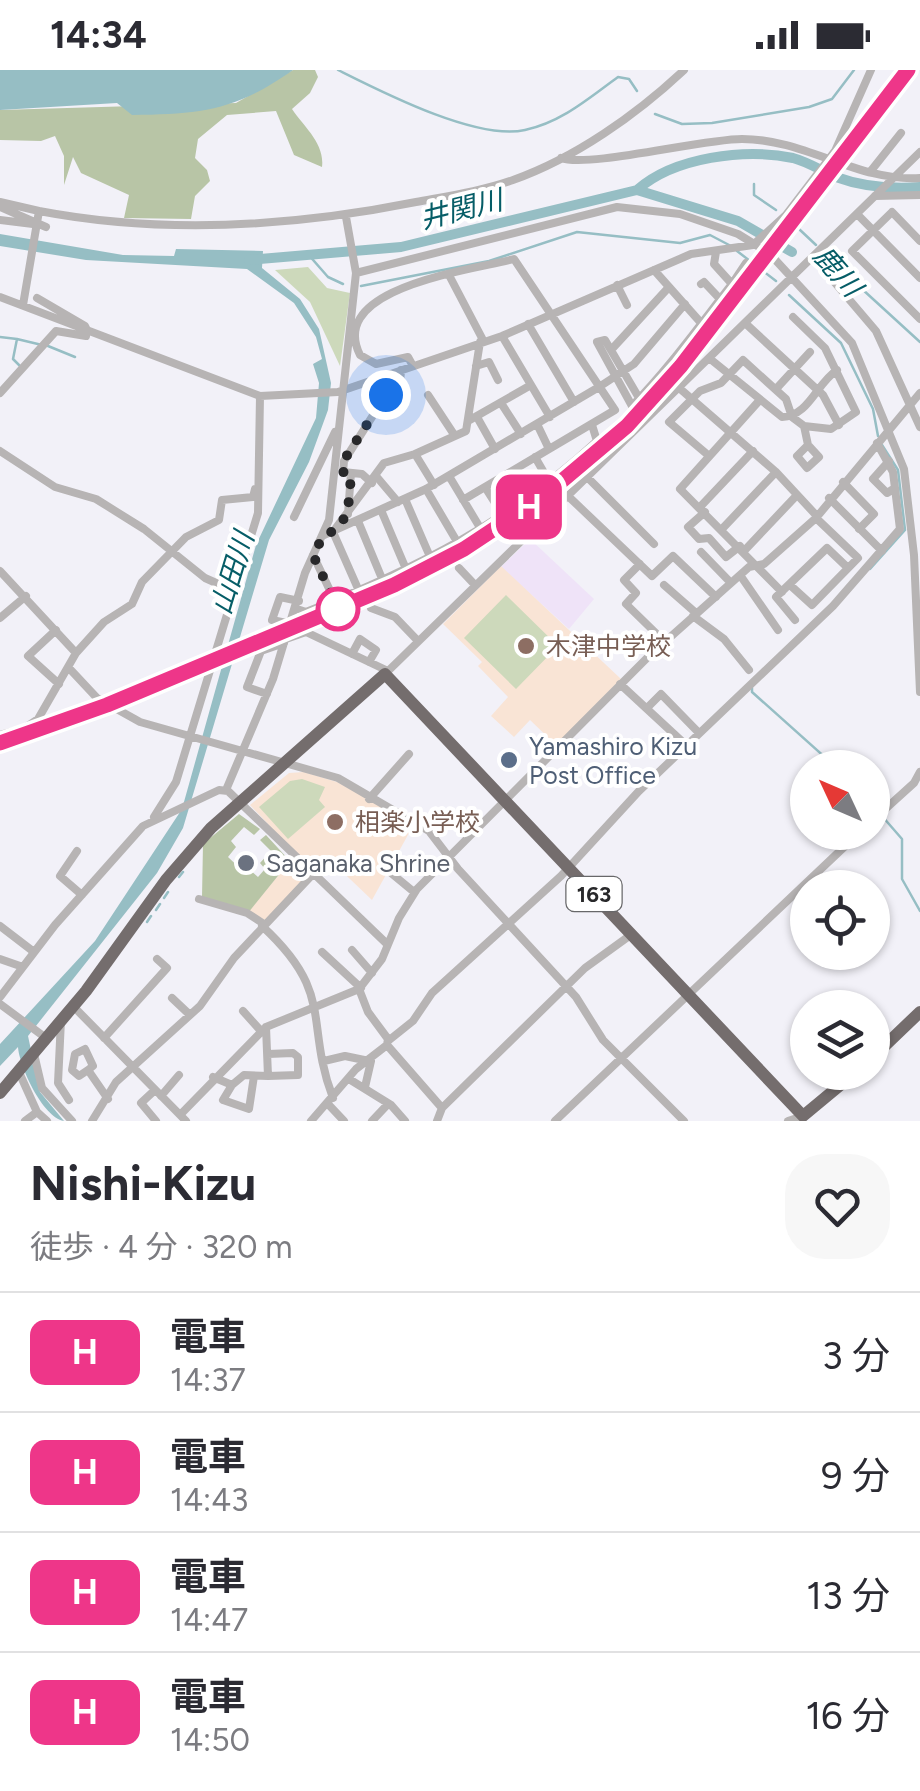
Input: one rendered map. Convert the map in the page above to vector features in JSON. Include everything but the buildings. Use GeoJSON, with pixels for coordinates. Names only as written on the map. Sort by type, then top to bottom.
{"type":"FeatureCollection","features":[{"type":"Feature","properties":{"kind":"highway"},"geometry":{"type":"LineString","coordinates":[[0,1093],[42,1035],[74,1006],[176,867],[239,803],[386,672]]}},
{"type":"Feature","properties":{"kind":"highway","name":"163"},"geometry":{"type":"LineString","coordinates":[[386,672],[801,1118]]}},
{"type":"Feature","properties":{"kind":"highway"},"geometry":{"type":"LineString","coordinates":[[890,1041],[920,1012]]}},
{"type":"Feature","properties":{"kind":"highway"},"geometry":{"type":"LineString","coordinates":[[801,1118],[834,1090]]}},
{"type":"Feature","properties":{"kind":"street"},"geometry":{"type":"LineString","coordinates":[[0,220],[37,217],[190,226],[346,218],[509,182],[561,158],[640,108],[684,70]]}},
{"type":"Feature","properties":{"kind":"street"},"geometry":{"type":"LineString","coordinates":[[0,297],[260,396],[340,392],[502,336],[696,253],[754,244],[828,159],[871,70]]}},
{"type":"Feature","properties":{"kind":"street"},"geometry":{"type":"LineString","coordinates":[[870,172],[901,133]]}},
{"type":"Feature","properties":{"kind":"street"},"geometry":{"type":"LineString","coordinates":[[561,158],[737,139],[783,142],[892,178],[920,178]]}},
{"type":"Feature","properties":{"kind":"street"},"geometry":{"type":"LineString","coordinates":[[267,694],[248,687],[260,651],[306,632],[386,672],[920,152]]}},
{"type":"Feature","properties":{"kind":"street"},"geometry":{"type":"LineString","coordinates":[[877,194],[920,194]]}},
{"type":"Feature","properties":{"kind":"street"},"geometry":{"type":"LineString","coordinates":[[0,204],[37,217],[46,227]]}},
{"type":"Feature","properties":{"kind":"street"},"geometry":{"type":"LineString","coordinates":[[354,271],[610,207],[693,217],[730,230],[768,253],[794,276],[852,343],[891,426],[907,486],[920,692]]}},
{"type":"Feature","properties":{"kind":"street"},"geometry":{"type":"LineString","coordinates":[[918,313],[852,251],[892,212],[920,240]]}},
{"type":"Feature","properties":{"kind":"street"},"geometry":{"type":"LineString","coordinates":[[857,214],[920,278]]}},
{"type":"Feature","properties":{"kind":"street"},"geometry":{"type":"LineString","coordinates":[[23,304],[37,217]]}},
{"type":"Feature","properties":{"kind":"street"},"geometry":{"type":"LineString","coordinates":[[346,218],[354,271],[328,534],[359,590]]}},
{"type":"Feature","properties":{"kind":"street"},"geometry":{"type":"LineString","coordinates":[[716,252],[714,264],[732,284]]}},
{"type":"Feature","properties":{"kind":"street"},"geometry":{"type":"LineString","coordinates":[[812,258],[876,331],[920,428]]}},
{"type":"Feature","properties":{"kind":"street"},"geometry":{"type":"LineString","coordinates":[[413,366],[406,357],[378,364],[362,358],[356,342],[362,314],[389,291],[514,259],[615,410],[463,500]]}},
{"type":"Feature","properties":{"kind":"street"},"geometry":{"type":"LineString","coordinates":[[619,374],[598,341],[605,340],[611,350],[632,406],[702,324],[746,264]]}},
{"type":"Feature","properties":{"kind":"street"},"geometry":{"type":"LineString","coordinates":[[654,270],[702,324]]}},
{"type":"Feature","properties":{"kind":"street"},"geometry":{"type":"LineString","coordinates":[[226,790],[267,694],[313,555],[384,464],[466,432],[472,419],[481,341],[450,276]]}},
{"type":"Feature","properties":{"kind":"street"},"geometry":{"type":"LineString","coordinates":[[701,284],[704,282],[720,299]]}},
{"type":"Feature","properties":{"kind":"street"},"geometry":{"type":"LineString","coordinates":[[617,285],[627,305]]}},
{"type":"Feature","properties":{"kind":"street"},"geometry":{"type":"LineString","coordinates":[[611,350],[669,287]]}},
{"type":"Feature","properties":{"kind":"street"},"geometry":{"type":"LineString","coordinates":[[37,298],[85,326],[88,332]]}},
{"type":"Feature","properties":{"kind":"street"},"geometry":{"type":"LineString","coordinates":[[328,534],[430,487],[600,387],[634,364],[684,304]]}},
{"type":"Feature","properties":{"kind":"street"},"geometry":{"type":"LineString","coordinates":[[709,358],[758,402],[782,417],[792,417],[804,426],[827,429],[839,424],[856,412],[825,348],[792,316]]}},
{"type":"Feature","properties":{"kind":"street"},"geometry":{"type":"LineString","coordinates":[[744,323],[816,390],[839,424]]}},
{"type":"Feature","properties":{"kind":"street"},"geometry":{"type":"LineString","coordinates":[[528,324],[574,402]]}},
{"type":"Feature","properties":{"kind":"street"},"geometry":{"type":"LineString","coordinates":[[0,392],[56,330],[105,338]]}},
{"type":"Feature","properties":{"kind":"street"},"geometry":{"type":"LineString","coordinates":[[502,336],[550,416]]}},
{"type":"Feature","properties":{"kind":"street"},"geometry":{"type":"LineString","coordinates":[[776,389],[810,352]]}},
{"type":"Feature","properties":{"kind":"street"},"geometry":{"type":"LineString","coordinates":[[708,455],[669,422],[743,360],[790,404],[792,417]]}},
{"type":"Feature","properties":{"kind":"street"},"geometry":{"type":"LineString","coordinates":[[476,366],[489,362],[498,380]]}},
{"type":"Feature","properties":{"kind":"street"},"geometry":{"type":"LineString","coordinates":[[401,370],[400,384],[386,396],[344,460],[343,472],[362,474],[402,501],[431,559]]}},
{"type":"Feature","properties":{"kind":"street"},"geometry":{"type":"LineString","coordinates":[[792,417],[837,370]]}},
{"type":"Feature","properties":{"kind":"street"},"geometry":{"type":"LineString","coordinates":[[472,419],[532,385]]}},
{"type":"Feature","properties":{"kind":"street"},"geometry":{"type":"LineString","coordinates":[[678,387],[692,399],[730,431],[754,451],[858,558],[812,605],[760,565],[680,485],[730,431],[758,402]]}},
{"type":"Feature","properties":{"kind":"street"},"geometry":{"type":"LineString","coordinates":[[74,1006],[183,1118],[213,1077],[263,1029],[360,989],[414,892],[620,684],[740,575],[760,565],[816,516],[920,393]]}},
{"type":"Feature","properties":{"kind":"street"},"geometry":{"type":"LineString","coordinates":[[428,395],[455,436]]}},
{"type":"Feature","properties":{"kind":"street"},"geometry":{"type":"LineString","coordinates":[[42,1035],[0,1001],[34,952],[154,817],[176,782],[258,513],[260,396]]}},
{"type":"Feature","properties":{"kind":"street"},"geometry":{"type":"LineString","coordinates":[[502,403],[521,434]]}},
{"type":"Feature","properties":{"kind":"street"},"geometry":{"type":"LineString","coordinates":[[472,419],[495,449]]}},
{"type":"Feature","properties":{"kind":"street"},"geometry":{"type":"LineString","coordinates":[[536,424],[550,449]]}},
{"type":"Feature","properties":{"kind":"street"},"geometry":{"type":"LineString","coordinates":[[292,624],[272,620],[280,597],[306,612],[458,546],[525,502],[597,441],[592,424]]}},
{"type":"Feature","properties":{"kind":"street"},"geometry":{"type":"LineString","coordinates":[[804,426],[808,445]]}},
{"type":"Feature","properties":{"kind":"street"},"geometry":{"type":"LineString","coordinates":[[827,429],[834,440]]}},
{"type":"Feature","properties":{"kind":"street"},"geometry":{"type":"LineString","coordinates":[[294,518],[336,431]]}},
{"type":"Feature","properties":{"kind":"street"},"geometry":{"type":"LineString","coordinates":[[312,1121],[349,1079],[412,1021],[432,993],[568,867],[699,732],[833,606],[900,530],[889,460],[877,443]]}},
{"type":"Feature","properties":{"kind":"street"},"geometry":{"type":"LineString","coordinates":[[0,451],[55,487],[96,499],[205,578],[232,590]]}},
{"type":"Feature","properties":{"kind":"street"},"geometry":{"type":"LineString","coordinates":[[754,451],[688,527],[700,539],[709,538],[726,557],[742,548],[797,495]]}},
{"type":"Feature","properties":{"kind":"street"},"geometry":{"type":"LineString","coordinates":[[415,454],[458,546]]}},
{"type":"Feature","properties":{"kind":"street"},"geometry":{"type":"LineString","coordinates":[[536,458],[550,482]]}},
{"type":"Feature","properties":{"kind":"street"},"geometry":{"type":"LineString","coordinates":[[889,460],[873,479],[887,492],[895,488]]}},
{"type":"Feature","properties":{"kind":"street"},"geometry":{"type":"LineString","coordinates":[[722,529],[776,472]]}},
{"type":"Feature","properties":{"kind":"street"},"geometry":{"type":"LineString","coordinates":[[348,514],[351,474]]}},
{"type":"Feature","properties":{"kind":"street"},"geometry":{"type":"LineString","coordinates":[[508,474],[525,502]]}},
{"type":"Feature","properties":{"kind":"street"},"geometry":{"type":"LineString","coordinates":[[0,735],[34,723],[76,653],[104,622],[132,604],[139,586],[195,531],[219,520],[226,496],[252,497],[255,477],[260,476]]}},
{"type":"Feature","properties":{"kind":"street"},"geometry":{"type":"LineString","coordinates":[[449,476],[482,531]]}},
{"type":"Feature","properties":{"kind":"street"},"geometry":{"type":"LineString","coordinates":[[587,477],[654,544]]}},
{"type":"Feature","properties":{"kind":"street"},"geometry":{"type":"LineString","coordinates":[[843,482],[874,514],[859,529]]}},
{"type":"Feature","properties":{"kind":"street"},"geometry":{"type":"LineString","coordinates":[[485,487],[504,517]]}},
{"type":"Feature","properties":{"kind":"street"},"geometry":{"type":"LineString","coordinates":[[568,496],[652,576],[673,556],[716,597]]}},
{"type":"Feature","properties":{"kind":"street"},"geometry":{"type":"LineString","coordinates":[[829,498],[882,551]]}},
{"type":"Feature","properties":{"kind":"street"},"geometry":{"type":"LineString","coordinates":[[381,510],[406,570]]}},
{"type":"Feature","properties":{"kind":"street"},"geometry":{"type":"LineString","coordinates":[[358,521],[382,581]]}},
{"type":"Feature","properties":{"kind":"street"},"geometry":{"type":"LineString","coordinates":[[796,620],[776,597],[826,548],[848,568]]}},
{"type":"Feature","properties":{"kind":"street"},"geometry":{"type":"LineString","coordinates":[[700,552],[731,583]]}},
{"type":"Feature","properties":{"kind":"street"},"geometry":{"type":"LineString","coordinates":[[313,555],[335,601]]}},
{"type":"Feature","properties":{"kind":"street"},"geometry":{"type":"LineString","coordinates":[[626,604],[636,593],[624,580],[640,564]]}},
{"type":"Feature","properties":{"kind":"street"},"geometry":{"type":"LineString","coordinates":[[458,568],[475,585]]}},
{"type":"Feature","properties":{"kind":"street"},"geometry":{"type":"LineString","coordinates":[[0,571],[76,653]]}},
{"type":"Feature","properties":{"kind":"street"},"geometry":{"type":"LineString","coordinates":[[740,575],[778,630]]}},
{"type":"Feature","properties":{"kind":"street"},"geometry":{"type":"LineString","coordinates":[[664,585],[724,639],[749,670]]}},
{"type":"Feature","properties":{"kind":"street"},"geometry":{"type":"LineString","coordinates":[[0,618],[26,596]]}},
{"type":"Feature","properties":{"kind":"street"},"geometry":{"type":"LineString","coordinates":[[618,596],[665,642]]}},
{"type":"Feature","properties":{"kind":"street"},"geometry":{"type":"LineString","coordinates":[[371,608],[395,616],[418,641]]}},
{"type":"Feature","properties":{"kind":"street"},"geometry":{"type":"LineString","coordinates":[[56,630],[28,656],[58,684]]}},
{"type":"Feature","properties":{"kind":"street"},"geometry":{"type":"LineString","coordinates":[[352,654],[360,639],[372,644],[376,650],[369,662]]}},
{"type":"Feature","properties":{"kind":"street"},"geometry":{"type":"LineString","coordinates":[[68,667],[107,705],[140,722],[338,778],[428,831],[567,986],[603,1040],[684,1121]]}},
{"type":"Feature","properties":{"kind":"street"},"geometry":{"type":"LineString","coordinates":[[620,684],[687,746]]}},
{"type":"Feature","properties":{"kind":"street"},"geometry":{"type":"LineString","coordinates":[[648,707],[661,694],[699,732]]}},
{"type":"Feature","properties":{"kind":"street"},"geometry":{"type":"LineString","coordinates":[[369,799],[408,754]]}},
{"type":"Feature","properties":{"kind":"street"},"geometry":{"type":"LineString","coordinates":[[890,804],[914,783],[920,772]]}},
{"type":"Feature","properties":{"kind":"street"},"geometry":{"type":"LineString","coordinates":[[154,817],[226,790]]}},
{"type":"Feature","properties":{"kind":"street"},"geometry":{"type":"LineString","coordinates":[[226,790],[387,944]]}},
{"type":"Feature","properties":{"kind":"street"},"geometry":{"type":"LineString","coordinates":[[555,1121],[841,850]]}},
{"type":"Feature","properties":{"kind":"street"},"geometry":{"type":"LineString","coordinates":[[76,852],[60,876],[82,895]]}},
{"type":"Feature","properties":{"kind":"street"},"geometry":{"type":"LineString","coordinates":[[390,873],[414,892]]}},
{"type":"Feature","properties":{"kind":"street"},"geometry":{"type":"LineString","coordinates":[[92,1121],[131,1066],[190,1015],[263,925],[312,875]]}},
{"type":"Feature","properties":{"kind":"street"},"geometry":{"type":"LineString","coordinates":[[198,899],[221,903],[263,925],[299,964],[317,1008],[331,1101],[344,1121]]}},
{"type":"Feature","properties":{"kind":"street"},"geometry":{"type":"LineString","coordinates":[[0,926],[34,952]]}},
{"type":"Feature","properties":{"kind":"street"},"geometry":{"type":"LineString","coordinates":[[322,952],[360,989],[388,1043],[436,1117],[567,986],[632,934]]}},
{"type":"Feature","properties":{"kind":"street"},"geometry":{"type":"LineString","coordinates":[[352,950],[372,972]]}},
{"type":"Feature","properties":{"kind":"street"},"geometry":{"type":"LineString","coordinates":[[104,1038],[168,968],[157,959]]}},
{"type":"Feature","properties":{"kind":"street"},"geometry":{"type":"LineString","coordinates":[[0,960],[23,967]]}},
{"type":"Feature","properties":{"kind":"street"},"geometry":{"type":"LineString","coordinates":[[172,998],[190,1015]]}},
{"type":"Feature","properties":{"kind":"street"},"geometry":{"type":"LineString","coordinates":[[244,1011],[263,1029],[268,1076]]}},
{"type":"Feature","properties":{"kind":"street"},"geometry":{"type":"LineString","coordinates":[[61,1020],[58,1083],[69,1100]]}},
{"type":"Feature","properties":{"kind":"street"},"geometry":{"type":"LineString","coordinates":[[33,1051],[42,1088],[72,1121]]}},
{"type":"Feature","properties":{"kind":"street"},"geometry":{"type":"LineString","coordinates":[[254,1076],[249,1109],[223,1100],[244,1075],[298,1075],[298,1057],[293,1052],[268,1054]]}},
{"type":"Feature","properties":{"kind":"street"},"geometry":{"type":"LineString","coordinates":[[324,1061],[345,1056],[370,1061]]}},
{"type":"Feature","properties":{"kind":"street"},"geometry":{"type":"LineString","coordinates":[[365,1087],[370,1061]]}},
{"type":"Feature","properties":{"kind":"street"},"geometry":{"type":"LineString","coordinates":[[19,1067],[38,1112],[47,1121]]}},
{"type":"Feature","properties":{"kind":"street"},"geometry":{"type":"LineString","coordinates":[[88,1070],[108,1099]]}},
{"type":"Feature","properties":{"kind":"street"},"geometry":{"type":"LineString","coordinates":[[156,1121],[141,1103],[179,1075]]}},
{"type":"Feature","properties":{"kind":"street"},"geometry":{"type":"LineString","coordinates":[[213,1077],[232,1085]]}},
{"type":"Feature","properties":{"kind":"street"},"geometry":{"type":"LineString","coordinates":[[349,1079],[388,1104],[405,1121]]}},
{"type":"Feature","properties":{"kind":"street"},"geometry":{"type":"LineString","coordinates":[[379,1119],[388,1104]]}},
{"type":"Feature","properties":{"kind":"street"},"geometry":{"type":"LineString","coordinates":[[24,1121],[38,1112]]}},
{"type":"Feature","properties":{"kind":"street"},"geometry":{"type":"LineString","coordinates":[[788,1121],[801,1118]]}},
{"type":"Feature","properties":{"kind":"shaded area"},"geometry":{"type":"Polygon","coordinates":[[[530,539],[594,599],[569,629],[501,567],[530,539]]]}},
{"type":"Feature","properties":{"kind":"shaded area","name":"木津中学校"},"geometry":{"type":"Polygon","coordinates":[[[501,566],[621,679],[556,745],[530,720],[514,737],[491,716],[508,697],[478,666],[482,662],[443,624],[501,566]]]}},
{"type":"Feature","properties":{"kind":"shaded area","name":"相楽小学校"},"geometry":{"type":"Polygon","coordinates":[[[304,772],[337,782],[414,824],[372,900],[329,859],[314,873],[250,805],[289,773],[304,772]]]}},
{"type":"Feature","properties":{"kind":"shaded area"},"geometry":{"type":"Polygon","coordinates":[[[290,861],[307,877],[265,920],[248,912],[290,861]]]}},
{"type":"Feature","properties":{"kind":"green space"},"geometry":{"type":"Polygon","coordinates":[[[293,70],[315,70],[318,77],[310,93],[292,109],[317,143],[322,167],[294,155],[276,111],[227,115],[198,139],[195,158],[207,170],[210,181],[195,196],[191,219],[124,218],[129,195],[81,173],[73,157],[64,185],[64,156],[55,136],[41,141],[0,140],[0,110],[236,103],[293,70]]]}},
{"type":"Feature","properties":{"kind":"green space"},"geometry":{"type":"Polygon","coordinates":[[[308,267],[327,288],[350,293],[340,366],[310,302],[275,270],[308,267]]]}},
{"type":"Feature","properties":{"kind":"green space"},"geometry":{"type":"Polygon","coordinates":[[[506,595],[558,646],[516,689],[464,638],[506,595]]]}},
{"type":"Feature","properties":{"kind":"green space"},"geometry":{"type":"Polygon","coordinates":[[[302,779],[325,787],[319,800],[325,807],[288,839],[259,807],[290,781],[302,779]]]}},
{"type":"Feature","properties":{"kind":"green space","name":"Saganaka Shrine"},"geometry":{"type":"Polygon","coordinates":[[[239,814],[260,829],[254,835],[244,827],[231,841],[236,847],[228,857],[245,873],[250,870],[258,877],[265,869],[260,863],[271,851],[260,840],[266,835],[290,861],[248,913],[202,897],[203,844],[239,814]]]}},
{"type":"Feature","properties":{"kind":"water"},"geometry":{"type":"Polygon","coordinates":[[[0,70],[293,70],[253,94],[217,108],[132,115],[117,103],[0,110],[0,70]]]}},
{"type":"Feature","properties":{"kind":"water"},"geometry":{"type":"Polygon","coordinates":[[[0,234],[123,255],[174,256],[176,249],[263,251],[262,268],[300,299],[319,329],[331,383],[328,410],[309,462],[269,540],[183,828],[157,873],[28,1036],[40,1092],[64,1121],[40,1101],[18,1047],[0,1066],[0,1044],[95,941],[182,809],[256,545],[316,418],[319,383],[313,364],[322,359],[316,337],[294,303],[247,269],[86,260],[0,246],[0,234]]]}},
{"type":"Feature","properties":{"kind":"waterway"},"geometry":{"type":"LineString","coordinates":[[338,70],[456,122],[505,131],[525,130],[551,121],[618,77],[629,79],[637,91]]}},
{"type":"Feature","properties":{"kind":"waterway"},"geometry":{"type":"LineString","coordinates":[[655,114],[682,124],[712,123],[809,107],[832,99],[854,70]]}},
{"type":"Feature","properties":{"kind":"waterway","name":"井関川"},"geometry":{"type":"LineString","coordinates":[[249,260],[401,247],[637,190],[670,170],[732,155],[793,158],[856,183],[920,187]]}},
{"type":"Feature","properties":{"kind":"waterway"},"geometry":{"type":"LineString","coordinates":[[754,184],[754,195],[776,210]]}},
{"type":"Feature","properties":{"kind":"waterway","name":"鹿川"},"geometry":{"type":"LineString","coordinates":[[637,190],[738,221],[792,252]]}},
{"type":"Feature","properties":{"kind":"waterway"},"geometry":{"type":"LineString","coordinates":[[799,229],[816,245]]}},
{"type":"Feature","properties":{"kind":"waterway"},"geometry":{"type":"LineString","coordinates":[[361,286],[489,261],[577,232],[680,243],[710,235],[731,246]]}},
{"type":"Feature","properties":{"kind":"waterway"},"geometry":{"type":"LineString","coordinates":[[737,251],[776,281]]}},
{"type":"Feature","properties":{"kind":"waterway"},"geometry":{"type":"LineString","coordinates":[[307,253],[328,277],[343,284]]}},
{"type":"Feature","properties":{"kind":"waterway"},"geometry":{"type":"LineString","coordinates":[[827,257],[920,342]]}},
{"type":"Feature","properties":{"kind":"waterway"},"geometry":{"type":"LineString","coordinates":[[789,295],[841,343],[873,409],[878,436]]}},
{"type":"Feature","properties":{"kind":"waterway"},"geometry":{"type":"LineString","coordinates":[[0,337],[17,339],[13,359],[20,366]]}},
{"type":"Feature","properties":{"kind":"waterway"},"geometry":{"type":"LineString","coordinates":[[17,339],[42,345]]}},
{"type":"Feature","properties":{"kind":"waterway"},"geometry":{"type":"LineString","coordinates":[[48,346],[75,357]]}},
{"type":"Feature","properties":{"kind":"waterway"},"geometry":{"type":"LineString","coordinates":[[870,569],[905,530],[898,470],[882,445]]}},
{"type":"Feature","properties":{"kind":"waterway"},"geometry":{"type":"LineString","coordinates":[[752,688],[817,750]]}},
{"type":"Feature","properties":{"kind":"waterway"},"geometry":{"type":"LineString","coordinates":[[890,825],[902,839],[902,879],[920,911]]}},
{"type":"Feature","properties":{"kind":"waterway"},"geometry":{"type":"LineString","coordinates":[[179,877],[183,872]]}},
{"type":"Feature","properties":{"kind":"waterway"},"geometry":{"type":"LineString","coordinates":[[164,898],[168,892]]}},
{"type":"Feature","properties":{"kind":"waterway"},"geometry":{"type":"LineString","coordinates":[[156,910],[160,904]]}},
{"type":"Feature","properties":{"kind":"waterway"},"geometry":{"type":"LineString","coordinates":[[147,922],[151,916]]}},
{"type":"Feature","properties":{"kind":"railway"},"geometry":{"type":"LineString","coordinates":[[0,743],[107,705],[394,585],[464,549],[544,496],[627,426],[681,367],[908,70]]}},
{"type":"Feature","properties":{"kind":"train","name":"H"},"geometry":{"type":"LineString","coordinates":[[0,743],[40,732],[394,585],[464,549],[544,496],[627,426],[681,366],[908,70]]}},
{"type":"Feature","properties":{"kind":"place","name":"木津中学校"},"geometry":{"type":"Point","coordinates":[526,646]}},
{"type":"Feature","properties":{"kind":"place","name":"Yamashiro Kizu Post Office"},"geometry":{"type":"Point","coordinates":[509,760]}},
{"type":"Feature","properties":{"kind":"place","name":"相楽小学校"},"geometry":{"type":"Point","coordinates":[335,822]}},
{"type":"Feature","properties":{"kind":"place","name":"Saganaka Shrine"},"geometry":{"type":"Point","coordinates":[246,863]}},
{"type":"Feature","properties":{"kind":"route"},"geometry":{"type":"LineString","coordinates":[[338,609],[313,555],[324,535],[333,532],[348,514],[351,474],[343,472],[344,460],[386,395]]}},
{"type":"Feature","properties":{"kind":"water label","name":"山田川"},"geometry":{"type":"Point","coordinates":[232,573]}}]}
